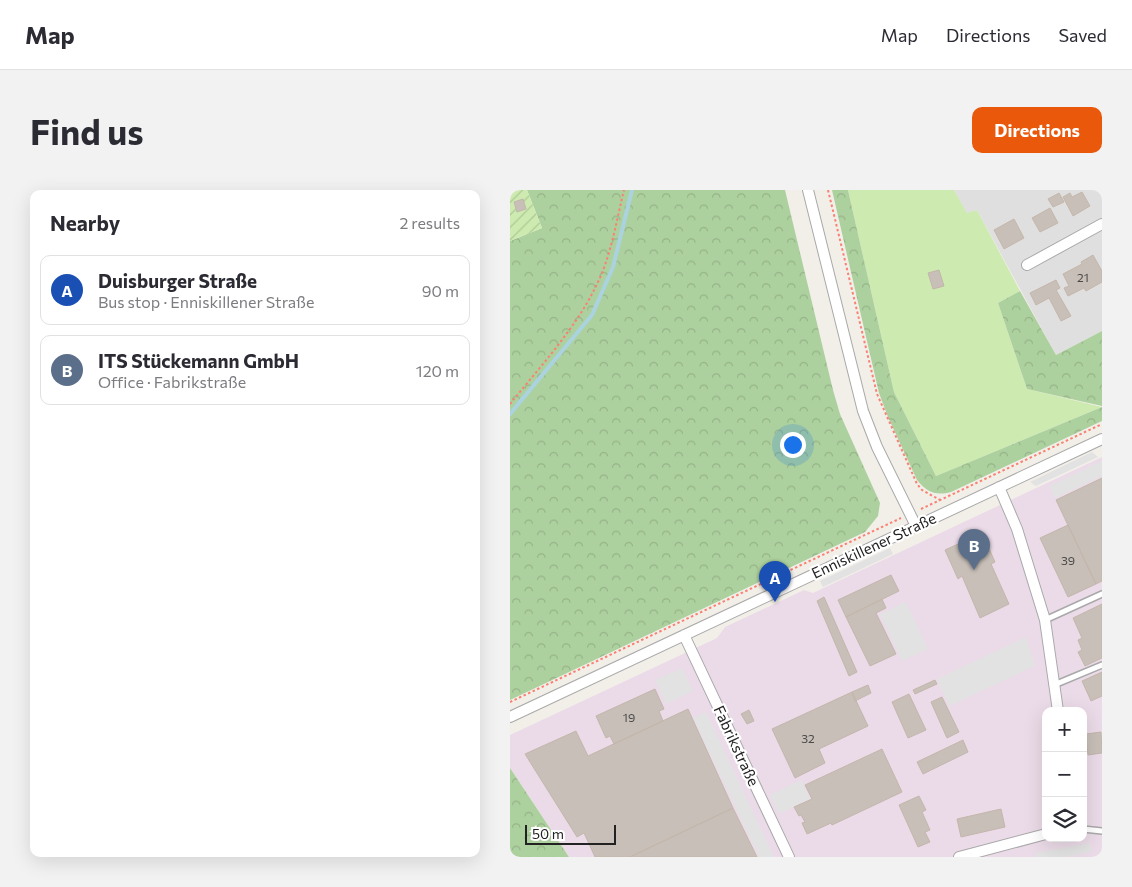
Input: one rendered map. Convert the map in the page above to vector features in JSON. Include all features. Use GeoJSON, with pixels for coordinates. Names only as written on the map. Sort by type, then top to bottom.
{"type":"FeatureCollection","features":[{"type":"Feature","properties":{"kind":"street"},"geometry":{"type":"LineString","coordinates":[[808,190],[862,411],[877,447],[916,526]]}},
{"type":"Feature","properties":{"kind":"street"},"geometry":{"type":"LineString","coordinates":[[1027,265],[1102,224]]}},
{"type":"Feature","properties":{"kind":"street","name":"Enniskillener Straße"},"geometry":{"type":"LineString","coordinates":[[510,717],[1102,439]]}},
{"type":"Feature","properties":{"kind":"street"},"geometry":{"type":"LineString","coordinates":[[999,487],[1020,538],[1045,620],[1057,707]]}},
{"type":"Feature","properties":{"kind":"street","name":"Fabrikstraße"},"geometry":{"type":"LineString","coordinates":[[684,635],[789,857]]}},
{"type":"Feature","properties":{"kind":"street"},"geometry":{"type":"LineString","coordinates":[[959,857],[1042,835]]}},
{"type":"Feature","properties":{"kind":"lane"},"geometry":{"type":"LineString","coordinates":[[1045,620],[1102,594]]}},
{"type":"Feature","properties":{"kind":"lane"},"geometry":{"type":"LineString","coordinates":[[1054,684],[1102,665]]}},
{"type":"Feature","properties":{"kind":"lane"},"geometry":{"type":"LineString","coordinates":[[1087,829],[1102,831]]}},
{"type":"Feature","properties":{"kind":"path"},"geometry":{"type":"LineString","coordinates":[[510,404],[585,307],[597,285],[606,263],[624,190]]}},
{"type":"Feature","properties":{"kind":"path"},"geometry":{"type":"LineString","coordinates":[[828,190],[877,394],[897,442],[922,490],[940,500],[1102,424]]}},
{"type":"Feature","properties":{"kind":"path"},"geometry":{"type":"LineString","coordinates":[[510,702],[871,532]]}},
{"type":"Feature","properties":{"kind":"shaded area"},"geometry":{"type":"Polygon","coordinates":[[[954,190],[1102,190],[1102,331],[1056,355],[977,210],[967,214],[954,190]]]}},
{"type":"Feature","properties":{"kind":"shaded area"},"geometry":{"type":"Polygon","coordinates":[[[1092,452],[1098,457],[1036,486],[1030,482],[1092,452]]]}},
{"type":"Feature","properties":{"kind":"shaded area"},"geometry":{"type":"Polygon","coordinates":[[[1102,457],[1102,857],[569,857],[510,768],[510,735],[717,638],[725,627],[804,590],[813,593],[1102,457]]]}},
{"type":"Feature","properties":{"kind":"shaded area"},"geometry":{"type":"Polygon","coordinates":[[[1102,461],[1102,476],[1055,498],[1049,486],[1102,461]]]}},
{"type":"Feature","properties":{"kind":"shaded area"},"geometry":{"type":"Polygon","coordinates":[[[890,548],[893,554],[823,587],[820,581],[890,548]]]}},
{"type":"Feature","properties":{"kind":"shaded area"},"geometry":{"type":"Polygon","coordinates":[[[906,602],[928,649],[902,661],[880,614],[906,602]]]}},
{"type":"Feature","properties":{"kind":"shaded area"},"geometry":{"type":"Polygon","coordinates":[[[1026,637],[1035,666],[949,706],[937,679],[1026,637]]]}},
{"type":"Feature","properties":{"kind":"shaded area"},"geometry":{"type":"Polygon","coordinates":[[[682,668],[693,691],[666,704],[655,680],[682,668]]]}},
{"type":"Feature","properties":{"kind":"shaded area"},"geometry":{"type":"Polygon","coordinates":[[[706,712],[774,857],[759,857],[693,718],[706,712]]]}},
{"type":"Feature","properties":{"kind":"shaded area"},"geometry":{"type":"Polygon","coordinates":[[[801,780],[810,799],[779,814],[770,795],[801,780]]]}},
{"type":"Feature","properties":{"kind":"shaded area"},"geometry":{"type":"Polygon","coordinates":[[[1090,843],[1092,852],[1065,857],[1036,857],[1035,853],[1090,843]]]}},
{"type":"Feature","properties":{"kind":"green space"},"geometry":{"type":"Polygon","coordinates":[[[510,190],[527,190],[542,228],[510,241],[510,190]]]}},
{"type":"Feature","properties":{"kind":"green space"},"geometry":{"type":"Polygon","coordinates":[[[527,190],[785,190],[840,414],[880,503],[878,516],[865,532],[510,700],[510,241],[542,228],[527,190]]]}},
{"type":"Feature","properties":{"kind":"green space"},"geometry":{"type":"Polygon","coordinates":[[[832,190],[848,190],[894,392],[936,476],[1102,407],[1102,421],[951,492],[940,494],[924,488],[917,480],[879,393],[832,190]]]}},
{"type":"Feature","properties":{"kind":"green space"},"geometry":{"type":"Polygon","coordinates":[[[848,190],[954,190],[967,213],[977,210],[1020,291],[998,303],[1027,389],[1102,407],[936,476],[894,392],[848,190]]]}},
{"type":"Feature","properties":{"kind":"green space"},"geometry":{"type":"Polygon","coordinates":[[[1020,291],[1056,355],[1102,331],[1102,406],[1027,389],[998,303],[1020,291]]]}},
{"type":"Feature","properties":{"kind":"green space"},"geometry":{"type":"Polygon","coordinates":[[[510,768],[567,854],[569,857],[510,857],[510,768]]]}},
{"type":"Feature","properties":{"kind":"building"},"geometry":{"type":"Polygon","coordinates":[[[1082,192],[1090,206],[1073,216],[1063,197],[1070,193],[1072,197],[1082,192]]]}},
{"type":"Feature","properties":{"kind":"building"},"geometry":{"type":"Polygon","coordinates":[[[1059,193],[1064,202],[1053,207],[1048,199],[1059,193]]]}},
{"type":"Feature","properties":{"kind":"building"},"geometry":{"type":"Polygon","coordinates":[[[523,199],[526,209],[517,212],[514,202],[523,199]]]}},
{"type":"Feature","properties":{"kind":"building"},"geometry":{"type":"Polygon","coordinates":[[[1050,208],[1058,223],[1040,232],[1032,218],[1050,208]]]}},
{"type":"Feature","properties":{"kind":"building"},"geometry":{"type":"Polygon","coordinates":[[[1014,219],[1024,238],[1004,249],[994,230],[1014,219]]]}},
{"type":"Feature","properties":{"kind":"building"},"geometry":{"type":"Polygon","coordinates":[[[1093,255],[1102,271],[1102,282],[1086,291],[1084,288],[1068,296],[1064,288],[1069,286],[1063,274],[1082,264],[1081,262],[1093,255]]]}},
{"type":"Feature","properties":{"kind":"building"},"geometry":{"type":"Polygon","coordinates":[[[939,270],[944,286],[933,289],[928,273],[939,270]]]}},
{"type":"Feature","properties":{"kind":"building"},"geometry":{"type":"Polygon","coordinates":[[[1056,280],[1060,288],[1056,290],[1071,316],[1061,321],[1049,298],[1036,305],[1030,293],[1056,280]]]}},
{"type":"Feature","properties":{"kind":"building"},"geometry":{"type":"Polygon","coordinates":[[[1102,478],[1102,581],[1096,584],[1056,500],[1102,478]]]}},
{"type":"Feature","properties":{"kind":"building"},"geometry":{"type":"Polygon","coordinates":[[[1068,525],[1096,584],[1068,597],[1040,538],[1068,525]]]}},
{"type":"Feature","properties":{"kind":"building"},"geometry":{"type":"Polygon","coordinates":[[[982,533],[995,562],[991,564],[1009,604],[980,618],[962,576],[958,579],[945,550],[982,533]]]}},
{"type":"Feature","properties":{"kind":"building"},"geometry":{"type":"Polygon","coordinates":[[[891,575],[899,591],[846,617],[838,600],[891,575]]]}},
{"type":"Feature","properties":{"kind":"building"},"geometry":{"type":"Polygon","coordinates":[[[824,597],[857,672],[849,676],[817,601],[824,597]]]}},
{"type":"Feature","properties":{"kind":"building"},"geometry":{"type":"Polygon","coordinates":[[[882,599],[886,608],[876,613],[896,654],[870,666],[846,617],[882,599]]]}},
{"type":"Feature","properties":{"kind":"building"},"geometry":{"type":"Polygon","coordinates":[[[1102,604],[1102,658],[1085,666],[1078,652],[1082,650],[1078,640],[1082,638],[1073,618],[1102,604]]]}},
{"type":"Feature","properties":{"kind":"building"},"geometry":{"type":"Polygon","coordinates":[[[1102,672],[1102,696],[1091,701],[1082,681],[1102,672]]]}},
{"type":"Feature","properties":{"kind":"building"},"geometry":{"type":"Polygon","coordinates":[[[935,680],[937,684],[915,694],[913,690],[935,680]]]}},
{"type":"Feature","properties":{"kind":"building"},"geometry":{"type":"Polygon","coordinates":[[[868,685],[871,693],[855,701],[852,692],[868,685]]]}},
{"type":"Feature","properties":{"kind":"building"},"geometry":{"type":"Polygon","coordinates":[[[655,689],[664,709],[659,711],[663,721],[614,744],[610,736],[606,738],[596,716],[655,689]]]}},
{"type":"Feature","properties":{"kind":"building"},"geometry":{"type":"Polygon","coordinates":[[[852,692],[868,726],[819,749],[825,763],[795,778],[772,729],[852,692]]]}},
{"type":"Feature","properties":{"kind":"building"},"geometry":{"type":"Polygon","coordinates":[[[909,694],[926,730],[908,738],[892,702],[909,694]]]}},
{"type":"Feature","properties":{"kind":"building"},"geometry":{"type":"Polygon","coordinates":[[[942,697],[959,732],[947,738],[931,702],[942,697]]]}},
{"type":"Feature","properties":{"kind":"building"},"geometry":{"type":"Polygon","coordinates":[[[688,709],[733,808],[630,857],[595,857],[584,833],[577,837],[525,754],[576,731],[588,756],[688,709]]]}},
{"type":"Feature","properties":{"kind":"building"},"geometry":{"type":"Polygon","coordinates":[[[749,710],[754,721],[747,724],[741,714],[749,710]]]}},
{"type":"Feature","properties":{"kind":"building"},"geometry":{"type":"Polygon","coordinates":[[[1101,732],[1102,753],[1088,755],[1087,734],[1101,732]]]}},
{"type":"Feature","properties":{"kind":"building"},"geometry":{"type":"Polygon","coordinates":[[[963,740],[968,752],[923,774],[917,762],[963,740]]]}},
{"type":"Feature","properties":{"kind":"building"},"geometry":{"type":"Polygon","coordinates":[[[882,749],[902,792],[832,825],[831,823],[807,834],[802,823],[805,822],[794,807],[812,799],[805,785],[882,749]]]}},
{"type":"Feature","properties":{"kind":"building"},"geometry":{"type":"Polygon","coordinates":[[[919,796],[926,810],[922,812],[930,830],[925,832],[930,842],[918,847],[899,805],[919,796]]]}},
{"type":"Feature","properties":{"kind":"building"},"geometry":{"type":"Polygon","coordinates":[[[733,808],[757,857],[630,857],[733,808]]]}},
{"type":"Feature","properties":{"kind":"building"},"geometry":{"type":"Polygon","coordinates":[[[1001,809],[1005,827],[961,837],[957,819],[1001,809]]]}},
{"type":"Feature","properties":{"kind":"waterway"},"geometry":{"type":"LineString","coordinates":[[510,414],[592,315],[613,267],[632,190]]}},
{"type":"Feature","properties":{"kind":"place","name":"ITS Stückemann GmbH"},"geometry":{"type":"Point","coordinates":[974,570]}},
{"type":"Feature","properties":{"kind":"place","name":"Duisburger Straße"},"geometry":{"type":"Point","coordinates":[775,602]}}]}
